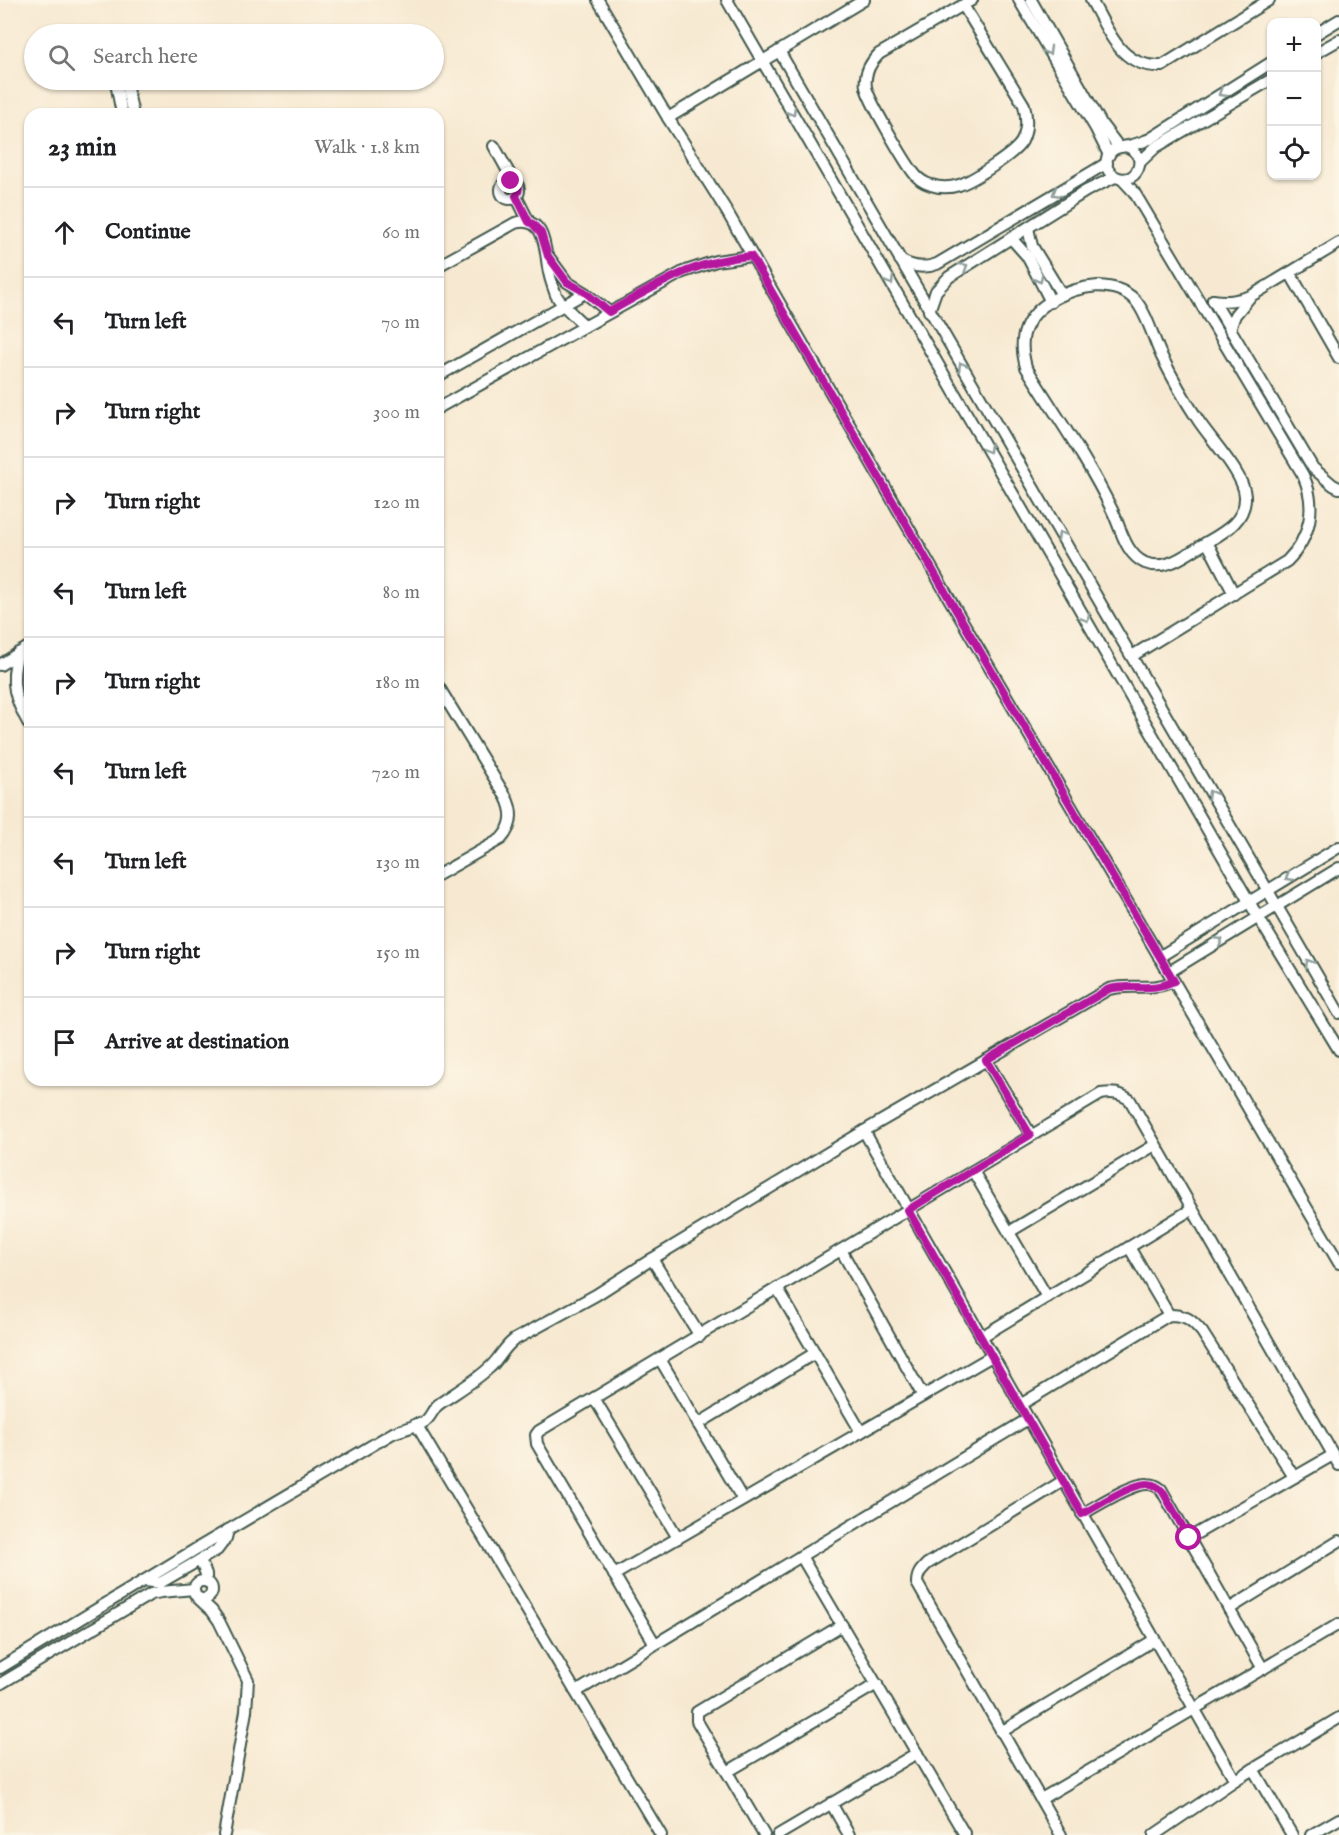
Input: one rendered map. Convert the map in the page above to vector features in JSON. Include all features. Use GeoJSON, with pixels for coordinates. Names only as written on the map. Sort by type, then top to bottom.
{"type":"FeatureCollection","features":[{"type":"Feature","properties":{"kind":"street"},"geometry":{"type":"LineString","coordinates":[[597,0],[726,210],[915,539],[1339,1263]]}},
{"type":"Feature","properties":{"kind":"street"},"geometry":{"type":"LineString","coordinates":[[727,0],[1258,916],[1337,1044]]}},
{"type":"Feature","properties":{"kind":"street"},"geometry":{"type":"LineString","coordinates":[[668,118],[864,0]]}},
{"type":"Feature","properties":{"kind":"street"},"geometry":{"type":"LineString","coordinates":[[1019,0],[1095,119],[1111,138],[1123,147],[1134,150],[1140,162]]}},
{"type":"Feature","properties":{"kind":"street"},"geometry":{"type":"LineString","coordinates":[[1031,0],[1095,119],[1108,159],[1108,168],[1139,200],[1299,467],[1309,491],[1311,516],[1306,533],[1298,548],[1287,561],[1132,656]]}},
{"type":"Feature","properties":{"kind":"street"},"geometry":{"type":"LineString","coordinates":[[1091,0],[1125,55],[1133,61],[1152,67],[1162,66],[1269,0]]}},
{"type":"Feature","properties":{"kind":"street"},"geometry":{"type":"LineString","coordinates":[[968,3],[1024,105],[1027,117],[1026,129],[1023,140],[1016,151],[958,185],[939,187],[920,179],[913,172],[868,95],[866,77],[879,54],[968,3]]}},
{"type":"Feature","properties":{"kind":"street"},"geometry":{"type":"LineString","coordinates":[[1321,31],[1339,20]]}},
{"type":"Feature","properties":{"kind":"street"},"geometry":{"type":"LineString","coordinates":[[1321,51],[1339,40]]}},
{"type":"Feature","properties":{"kind":"street"},"geometry":{"type":"LineString","coordinates":[[779,51],[1339,1013]]}},
{"type":"Feature","properties":{"kind":"street"},"geometry":{"type":"LineString","coordinates":[[899,259],[916,266],[927,267],[937,264],[1108,159],[1113,150],[1150,139],[1267,65]]}},
{"type":"Feature","properties":{"kind":"street"},"geometry":{"type":"LineString","coordinates":[[929,311],[933,297],[944,281],[1086,191],[1118,178],[1129,178],[1135,174],[1140,162],[1156,147],[1267,82]]}},
{"type":"Feature","properties":{"kind":"street"},"geometry":{"type":"LineString","coordinates":[[117,90],[121,108]]}},
{"type":"Feature","properties":{"kind":"street"},"geometry":{"type":"LineString","coordinates":[[127,90],[132,108]]}},
{"type":"Feature","properties":{"kind":"street"},"geometry":{"type":"LineString","coordinates":[[494,146],[514,182],[507,181],[502,189],[507,198],[516,196],[529,222],[541,233],[557,297],[585,326]]}},
{"type":"Feature","properties":{"kind":"street"},"geometry":{"type":"LineString","coordinates":[[444,263],[515,223],[529,222]]}},
{"type":"Feature","properties":{"kind":"street"},"geometry":{"type":"LineString","coordinates":[[1028,228],[1032,246],[1062,295]]}},
{"type":"Feature","properties":{"kind":"street"},"geometry":{"type":"LineString","coordinates":[[1011,238],[1024,251],[1051,302]]}},
{"type":"Feature","properties":{"kind":"street"},"geometry":{"type":"LineString","coordinates":[[1339,243],[1251,296],[1239,301],[1213,300],[1313,468],[1332,485],[1339,488]]}},
{"type":"Feature","properties":{"kind":"street"},"geometry":{"type":"LineString","coordinates":[[548,256],[567,282],[585,292],[609,312]]}},
{"type":"Feature","properties":{"kind":"street"},"geometry":{"type":"LineString","coordinates":[[444,405],[667,280],[699,265],[734,257],[751,256]]}},
{"type":"Feature","properties":{"kind":"street"},"geometry":{"type":"LineString","coordinates":[[1290,273],[1335,340],[1339,358]]}},
{"type":"Feature","properties":{"kind":"street"},"geometry":{"type":"LineString","coordinates":[[1083,287],[1112,287],[1126,292],[1136,302],[1181,392],[1243,485],[1245,498],[1242,511],[1235,523],[1168,565],[1157,566],[1146,563],[1129,549],[1101,487],[1026,367],[1022,351],[1024,334],[1031,319],[1042,307],[1051,302],[1083,287]]}},
{"type":"Feature","properties":{"kind":"street"},"geometry":{"type":"LineString","coordinates":[[444,373],[585,292]]}},
{"type":"Feature","properties":{"kind":"street"},"geometry":{"type":"LineString","coordinates":[[1230,329],[1235,315],[1251,296]]}},
{"type":"Feature","properties":{"kind":"street"},"geometry":{"type":"LineString","coordinates":[[1207,542],[1233,594]]}},
{"type":"Feature","properties":{"kind":"street"},"geometry":{"type":"LineString","coordinates":[[0,665],[24,650]]}},
{"type":"Feature","properties":{"kind":"street"},"geometry":{"type":"LineString","coordinates":[[18,653],[13,680],[19,707],[24,716]]}},
{"type":"Feature","properties":{"kind":"street"},"geometry":{"type":"LineString","coordinates":[[444,696],[506,797],[512,814],[511,824],[501,839],[444,872]]}},
{"type":"Feature","properties":{"kind":"street"},"geometry":{"type":"LineString","coordinates":[[1159,957],[1339,847]]}},
{"type":"Feature","properties":{"kind":"street"},"geometry":{"type":"LineString","coordinates":[[0,1668],[393,1433],[427,1421],[436,1407],[463,1390],[489,1369],[514,1340],[596,1295],[864,1131],[1109,989],[1154,988],[1258,916],[1339,868]]}},
{"type":"Feature","properties":{"kind":"street"},"geometry":{"type":"LineString","coordinates":[[986,1060],[1030,1135]]}},
{"type":"Feature","properties":{"kind":"street"},"geometry":{"type":"LineString","coordinates":[[655,1644],[537,1444],[539,1431],[1030,1135],[1101,1094],[1111,1092],[1121,1094],[1130,1100],[1336,1460],[1294,1477],[1189,1538]]}},
{"type":"Feature","properties":{"kind":"street"},"geometry":{"type":"LineString","coordinates":[[864,1131],[1234,1780]]}},
{"type":"Feature","properties":{"kind":"street"},"geometry":{"type":"LineString","coordinates":[[1009,1232],[1155,1145]]}},
{"type":"Feature","properties":{"kind":"street"},"geometry":{"type":"LineString","coordinates":[[973,1171],[1047,1297]]}},
{"type":"Feature","properties":{"kind":"street"},"geometry":{"type":"LineString","coordinates":[[981,1337],[1192,1209]]}},
{"type":"Feature","properties":{"kind":"street"},"geometry":{"type":"LineString","coordinates":[[1130,1247],[1169,1315]]}},
{"type":"Feature","properties":{"kind":"street"},"geometry":{"type":"LineString","coordinates":[[841,1250],[923,1396]]}},
{"type":"Feature","properties":{"kind":"street"},"geometry":{"type":"LineString","coordinates":[[652,1259],[700,1336]]}},
{"type":"Feature","properties":{"kind":"street"},"geometry":{"type":"LineString","coordinates":[[777,1288],[861,1432]]}},
{"type":"Feature","properties":{"kind":"street"},"geometry":{"type":"LineString","coordinates":[[1020,1405],[1169,1315],[1181,1315],[1193,1322],[1202,1332],[1294,1477]]}},
{"type":"Feature","properties":{"kind":"street"},"geometry":{"type":"LineString","coordinates":[[698,1424],[815,1353]]}},
{"type":"Feature","properties":{"kind":"street"},"geometry":{"type":"LineString","coordinates":[[614,1575],[992,1356]]}},
{"type":"Feature","properties":{"kind":"street"},"geometry":{"type":"LineString","coordinates":[[660,1359],[743,1500]]}},
{"type":"Feature","properties":{"kind":"street"},"geometry":{"type":"LineString","coordinates":[[594,1398],[678,1538]]}},
{"type":"Feature","properties":{"kind":"street"},"geometry":{"type":"LineString","coordinates":[[576,1692],[1028,1419]]}},
{"type":"Feature","properties":{"kind":"street"},"geometry":{"type":"LineString","coordinates":[[416,1424],[661,1835]]}},
{"type":"Feature","properties":{"kind":"street"},"geometry":{"type":"LineString","coordinates":[[1061,1835],[919,1589],[917,1577],[927,1564],[1063,1481]]}},
{"type":"Feature","properties":{"kind":"street"},"geometry":{"type":"LineString","coordinates":[[1082,1514],[1133,1487],[1143,1484],[1158,1487],[1163,1492],[1263,1669]]}},
{"type":"Feature","properties":{"kind":"street"},"geometry":{"type":"LineString","coordinates":[[144,1581],[160,1583],[217,1550],[226,1538],[228,1530]]}},
{"type":"Feature","properties":{"kind":"street"},"geometry":{"type":"LineString","coordinates":[[1229,1609],[1339,1541]]}},
{"type":"Feature","properties":{"kind":"street"},"geometry":{"type":"LineString","coordinates":[[801,1556],[966,1835]]}},
{"type":"Feature","properties":{"kind":"street"},"geometry":{"type":"LineString","coordinates":[[198,1588],[206,1574],[200,1560]]}},
{"type":"Feature","properties":{"kind":"street"},"geometry":{"type":"LineString","coordinates":[[177,1573],[198,1588],[219,1621],[248,1680],[246,1711],[224,1835]]}},
{"type":"Feature","properties":{"kind":"street"},"geometry":{"type":"LineString","coordinates":[[0,1684],[151,1594],[198,1588]]}},
{"type":"Feature","properties":{"kind":"street"},"geometry":{"type":"LineString","coordinates":[[1041,1799],[1339,1624]]}},
{"type":"Feature","properties":{"kind":"street"},"geometry":{"type":"LineString","coordinates":[[764,1835],[697,1721],[696,1715],[699,1709],[842,1625]]}},
{"type":"Feature","properties":{"kind":"street"},"geometry":{"type":"LineString","coordinates":[[1001,1732],[1154,1640]]}},
{"type":"Feature","properties":{"kind":"street"},"geometry":{"type":"LineString","coordinates":[[727,1772],[877,1684]]}},
{"type":"Feature","properties":{"kind":"street"},"geometry":{"type":"LineString","coordinates":[[1154,1835],[1234,1780],[1339,1718]]}},
{"type":"Feature","properties":{"kind":"street"},"geometry":{"type":"LineString","coordinates":[[778,1835],[917,1753]]}},
{"type":"Feature","properties":{"kind":"street"},"geometry":{"type":"LineString","coordinates":[[1253,1769],[1292,1835]]}},
{"type":"Feature","properties":{"kind":"street"},"geometry":{"type":"LineString","coordinates":[[831,1803],[849,1835]]}},
{"type":"Feature","properties":{"kind":"street"},"geometry":{"type":"LineString","coordinates":[[1311,1835],[1339,1819]]}},
{"type":"Feature","properties":{"kind":"route"},"geometry":{"type":"LineString","coordinates":[[511,181],[518,186],[516,196],[529,222],[541,233],[548,256],[567,282],[585,292],[609,312],[699,265],[734,257],[751,256],[1174,981],[1154,988],[1109,989],[986,1060],[1030,1135],[908,1210],[1082,1514],[1133,1487],[1151,1484],[1163,1492],[1189,1538]]}}]}
